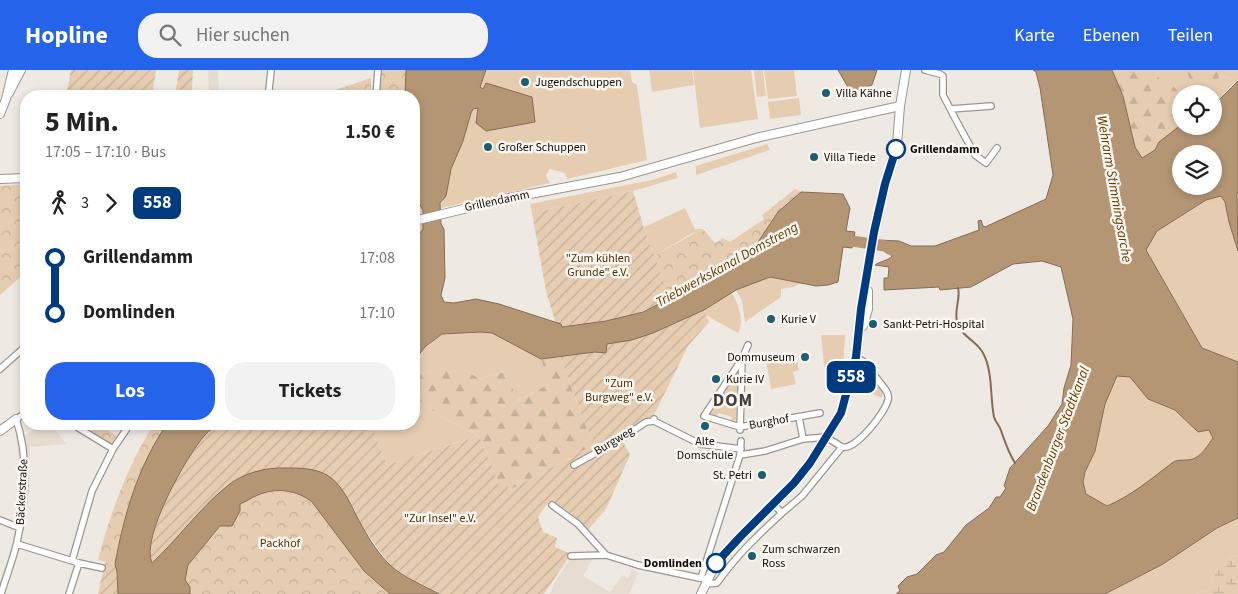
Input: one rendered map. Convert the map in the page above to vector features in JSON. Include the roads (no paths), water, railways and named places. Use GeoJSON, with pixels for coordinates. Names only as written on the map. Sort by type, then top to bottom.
{"type":"FeatureCollection","features":[{"type":"Feature","properties":{"kind":"main road"},"geometry":{"type":"LineString","coordinates":[[6,99],[13,70]]}},
{"type":"Feature","properties":{"kind":"main road"},"geometry":{"type":"LineString","coordinates":[[0,114],[21,70]]}},
{"type":"Feature","properties":{"kind":"main road"},"geometry":{"type":"LineString","coordinates":[[701,594],[705,581],[721,557],[794,483],[810,463],[841,413],[856,357],[861,309],[874,232],[897,144],[900,106],[906,70]]}},
{"type":"Feature","properties":{"kind":"main road","name":"Grillendamm"},"geometry":{"type":"LineString","coordinates":[[420,219],[452,211],[620,177],[756,138],[900,106]]}},
{"type":"Feature","properties":{"kind":"main road"},"geometry":{"type":"LineString","coordinates":[[0,179],[20,178]]}},
{"type":"Feature","properties":{"kind":"main road"},"geometry":{"type":"LineString","coordinates":[[0,431],[16,419]]}},
{"type":"Feature","properties":{"kind":"street"},"geometry":{"type":"LineString","coordinates":[[269,90],[271,70]]}},
{"type":"Feature","properties":{"kind":"street"},"geometry":{"type":"LineString","coordinates":[[376,90],[378,70]]}},
{"type":"Feature","properties":{"kind":"street"},"geometry":{"type":"LineString","coordinates":[[925,70],[942,76],[943,95],[975,155],[986,163],[997,148]]}},
{"type":"Feature","properties":{"kind":"street"},"geometry":{"type":"LineString","coordinates":[[951,109],[991,106]]}},
{"type":"Feature","properties":{"kind":"street","name":"Burghof"},"geometry":{"type":"LineString","coordinates":[[748,346],[742,360],[704,416],[740,428],[820,413]]}},
{"type":"Feature","properties":{"kind":"street"},"geometry":{"type":"LineString","coordinates":[[0,369],[20,351]]}},
{"type":"Feature","properties":{"kind":"street"},"geometry":{"type":"LineString","coordinates":[[826,437],[842,447],[849,447],[862,438],[879,416],[888,400],[886,389],[864,362],[856,357]]}},
{"type":"Feature","properties":{"kind":"street","name":"Burghof"},"geometry":{"type":"LineString","coordinates":[[740,428],[742,360]]}},
{"type":"Feature","properties":{"kind":"street"},"geometry":{"type":"LineString","coordinates":[[16,419],[20,417]]}},
{"type":"Feature","properties":{"kind":"street","name":"Burghof"},"geometry":{"type":"LineString","coordinates":[[798,417],[803,439]]}},
{"type":"Feature","properties":{"kind":"street","name":"Bäckerstraße"},"geometry":{"type":"LineString","coordinates":[[0,594],[17,544],[23,507],[24,450],[16,419]]}},
{"type":"Feature","properties":{"kind":"street","name":"Burgweg"},"geometry":{"type":"LineString","coordinates":[[574,465],[621,439],[646,422],[654,420],[700,444],[740,452],[765,451],[803,439],[826,437]]}},
{"type":"Feature","properties":{"kind":"street"},"geometry":{"type":"LineString","coordinates":[[82,430],[114,449]]}},
{"type":"Feature","properties":{"kind":"street"},"geometry":{"type":"LineString","coordinates":[[72,561],[92,491],[126,430]]}},
{"type":"Feature","properties":{"kind":"street","name":"Burghof"},"geometry":{"type":"LineString","coordinates":[[705,581],[740,452],[741,441]]}},
{"type":"Feature","properties":{"kind":"street"},"geometry":{"type":"LineString","coordinates":[[571,556],[606,555],[638,565],[716,583],[757,536],[802,496],[842,447]]}},
{"type":"Feature","properties":{"kind":"street"},"geometry":{"type":"LineString","coordinates":[[552,505],[570,516],[606,555]]}},
{"type":"Feature","properties":{"kind":"street"},"geometry":{"type":"LineString","coordinates":[[774,505],[782,513]]}},
{"type":"Feature","properties":{"kind":"street"},"geometry":{"type":"LineString","coordinates":[[0,520],[20,528]]}},
{"type":"Feature","properties":{"kind":"street"},"geometry":{"type":"LineString","coordinates":[[17,544],[102,568]]}},
{"type":"Feature","properties":{"kind":"street"},"geometry":{"type":"LineString","coordinates":[[69,594],[79,563]]}},
{"type":"Feature","properties":{"kind":"water"},"geometry":{"type":"Polygon","coordinates":[[[406,70],[486,70],[480,87],[483,89],[486,83],[532,97],[535,122],[486,131],[476,123],[478,108],[473,109],[471,113],[463,141],[451,169],[446,196],[440,203],[441,224],[444,229],[445,278],[441,295],[444,302],[454,303],[476,299],[499,304],[561,324],[562,327],[606,321],[643,312],[728,269],[751,253],[750,249],[754,248],[778,212],[801,192],[843,194],[850,208],[846,231],[855,232],[852,248],[843,247],[838,282],[816,286],[770,277],[736,290],[704,310],[653,333],[632,340],[607,344],[606,353],[595,352],[541,359],[492,333],[481,332],[442,334],[420,353],[420,233],[423,229],[423,211],[420,205],[420,90],[405,90],[406,70]]]}},
{"type":"Feature","properties":{"kind":"water"},"geometry":{"type":"Polygon","coordinates":[[[838,70],[877,70],[872,85],[857,90],[849,89],[838,70]]]}},
{"type":"Feature","properties":{"kind":"water"},"geometry":{"type":"Polygon","coordinates":[[[1033,70],[1112,70],[1123,96],[1135,147],[1142,158],[1155,150],[1159,142],[1172,132],[1172,135],[1222,135],[1222,97],[1238,81],[1238,251],[1225,202],[1221,196],[1206,200],[1157,231],[1146,250],[1202,348],[1238,362],[1238,518],[1217,528],[1163,564],[1105,594],[896,594],[900,591],[898,586],[907,577],[917,574],[936,555],[944,552],[966,525],[989,508],[996,497],[1000,497],[1006,488],[1004,486],[1010,468],[1048,426],[1062,404],[1064,388],[1071,365],[1073,319],[1061,267],[1042,261],[1013,264],[971,287],[940,290],[939,287],[884,290],[884,278],[888,278],[889,267],[875,265],[892,256],[890,252],[877,249],[879,240],[899,241],[911,246],[935,246],[979,230],[978,221],[981,220],[985,227],[1046,199],[1053,175],[1036,72],[1033,70]],[[1117,376],[1105,404],[1095,451],[1085,472],[1083,482],[1086,494],[1107,506],[1133,492],[1174,462],[1198,456],[1213,438],[1209,430],[1198,432],[1175,410],[1148,399],[1130,377],[1117,376]]]}},
{"type":"Feature","properties":{"kind":"water"},"geometry":{"type":"Polygon","coordinates":[[[163,430],[210,430],[187,460],[167,497],[153,535],[150,551],[152,563],[207,505],[232,482],[262,470],[278,468],[307,469],[327,475],[339,486],[368,537],[379,553],[395,570],[439,594],[390,594],[364,571],[312,502],[293,492],[272,491],[240,504],[240,511],[232,526],[220,526],[188,565],[185,580],[190,587],[190,594],[118,594],[115,564],[123,527],[140,474],[163,430]]]}},
{"type":"Feature","properties":{"kind":"waterway","name":"Triebwerkskanal Domstreng"},"geometry":{"type":"LineString","coordinates":[[839,239],[885,246],[891,250]]}},
{"type":"Feature","properties":{"kind":"waterway"},"geometry":{"type":"LineString","coordinates":[[958,288],[957,321],[959,327],[977,345],[986,360],[990,376],[994,417],[1015,463]]}},
{"type":"Feature","properties":{"kind":"place","name":"Jugendschuppen"},"geometry":{"type":"Point","coordinates":[525,82]}},
{"type":"Feature","properties":{"kind":"place","name":"Villa Kähne"},"geometry":{"type":"Point","coordinates":[826,93]}},
{"type":"Feature","properties":{"kind":"place","name":"Großer Schuppen"},"geometry":{"type":"Point","coordinates":[488,147]}},
{"type":"Feature","properties":{"kind":"place","name":"Grillendamm"},"geometry":{"type":"Point","coordinates":[896,149]}},
{"type":"Feature","properties":{"kind":"place","name":"Villa Tiede"},"geometry":{"type":"Point","coordinates":[814,157]}},
{"type":"Feature","properties":{"kind":"place","name":"Kurie V"},"geometry":{"type":"Point","coordinates":[771,319]}},
{"type":"Feature","properties":{"kind":"place","name":"Sankt-Petri-Hospital"},"geometry":{"type":"Point","coordinates":[873,324]}},
{"type":"Feature","properties":{"kind":"place","name":"Dommuseum"},"geometry":{"type":"Point","coordinates":[805,357]}},
{"type":"Feature","properties":{"kind":"place","name":"Kurie IV"},"geometry":{"type":"Point","coordinates":[716,379]}},
{"type":"Feature","properties":{"kind":"place","name":"Alte Domschule"},"geometry":{"type":"Point","coordinates":[705,426]}},
{"type":"Feature","properties":{"kind":"place","name":"St. Petri"},"geometry":{"type":"Point","coordinates":[762,475]}},
{"type":"Feature","properties":{"kind":"place","name":"Zum schwarzen Ross"},"geometry":{"type":"Point","coordinates":[752,556]}},
{"type":"Feature","properties":{"kind":"place","name":"Domlinden"},"geometry":{"type":"Point","coordinates":[716,563]}},
{"type":"Feature","properties":{"kind":"district","name":"DOM"},"geometry":{"type":"Point","coordinates":[733,400]}},
{"type":"Feature","properties":{"kind":"water label","name":"Wehrarm Stimmingsarche"},"geometry":{"type":"Point","coordinates":[1114,189]}},
{"type":"Feature","properties":{"kind":"water label","name":"Brandenburger Stadtkanal"},"geometry":{"type":"Point","coordinates":[1058,439]}},
{"type":"Feature","properties":{"kind":"park label","name":"\"Zum kühlen Grunde\" e.V."},"geometry":{"type":"Point","coordinates":[598,265]}},
{"type":"Feature","properties":{"kind":"park label","name":"\"Zum Burgweg\" e.V."},"geometry":{"type":"Point","coordinates":[619,390]}},
{"type":"Feature","properties":{"kind":"park label","name":"\"Zur Insel\" e.V."},"geometry":{"type":"Point","coordinates":[440,518]}},
{"type":"Feature","properties":{"kind":"park label","name":"Packhof"},"geometry":{"type":"Point","coordinates":[280,543]}}]}
